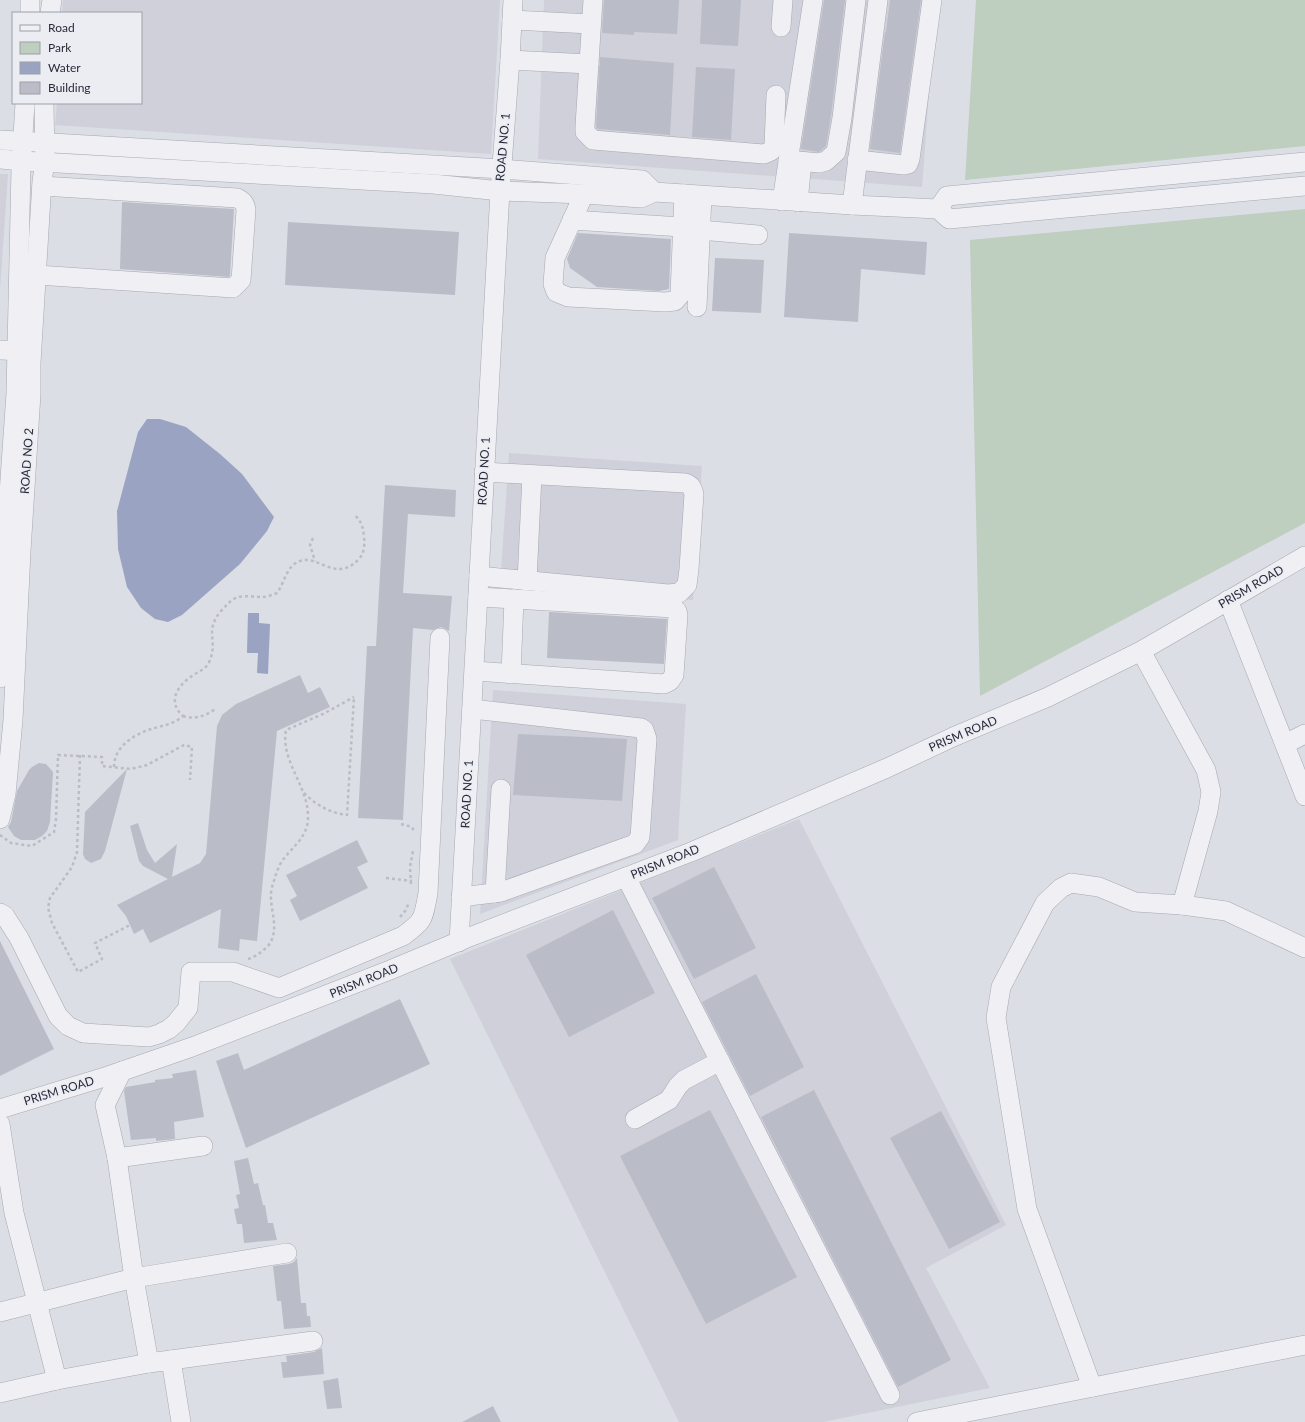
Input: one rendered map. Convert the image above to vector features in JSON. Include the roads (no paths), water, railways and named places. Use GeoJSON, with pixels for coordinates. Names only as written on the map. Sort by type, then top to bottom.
{"type":"FeatureCollection","features":[{"type":"Feature","properties":{"kind":"street"},"geometry":{"type":"LineString","coordinates":[[30,0],[30,12]]}},
{"type":"Feature","properties":{"kind":"street"},"geometry":{"type":"LineString","coordinates":[[50,12],[52,0]]}},
{"type":"Feature","properties":{"kind":"street","name":"ROAD NO. 1"},"geometry":{"type":"LineString","coordinates":[[459,942],[475,671],[484,472],[500,191],[510,60],[512,20],[511,0]]}},
{"type":"Feature","properties":{"kind":"street"},"geometry":{"type":"LineString","coordinates":[[592,0],[585,126],[586,132],[593,140],[764,154],[771,151],[774,146],[776,95]]}},
{"type":"Feature","properties":{"kind":"street"},"geometry":{"type":"LineString","coordinates":[[781,27],[783,0]]}},
{"type":"Feature","properties":{"kind":"street"},"geometry":{"type":"LineString","coordinates":[[790,201],[813,0]]}},
{"type":"Feature","properties":{"kind":"street"},"geometry":{"type":"LineString","coordinates":[[795,161],[819,163],[826,161],[836,152],[842,118],[856,0]]}},
{"type":"Feature","properties":{"kind":"street"},"geometry":{"type":"LineString","coordinates":[[852,205],[878,0]]}},
{"type":"Feature","properties":{"kind":"street"},"geometry":{"type":"LineString","coordinates":[[857,160],[904,165],[908,164],[910,159],[932,0]]}},
{"type":"Feature","properties":{"kind":"street"},"geometry":{"type":"LineString","coordinates":[[512,20],[591,24]]}},
{"type":"Feature","properties":{"kind":"street"},"geometry":{"type":"LineString","coordinates":[[510,60],[589,64]]}},
{"type":"Feature","properties":{"kind":"street","name":"ROAD NO 2"},"geometry":{"type":"LineString","coordinates":[[0,678],[5,480],[16,393],[16,350],[25,104]]}},
{"type":"Feature","properties":{"kind":"street","name":"ROAD NO 2"},"geometry":{"type":"LineString","coordinates":[[0,818],[6,794],[13,720],[21,551],[31,401],[16,350],[37,275],[42,186],[45,162],[44,104]]}},
{"type":"Feature","properties":{"kind":"street"},"geometry":{"type":"LineString","coordinates":[[0,140],[502,169],[642,180],[654,192]]}},
{"type":"Feature","properties":{"kind":"street"},"geometry":{"type":"LineString","coordinates":[[0,159],[425,184],[500,191],[641,198],[654,192],[938,209],[948,219],[1305,186]]}},
{"type":"Feature","properties":{"kind":"street"},"geometry":{"type":"LineString","coordinates":[[938,209],[947,196],[1305,162]]}},
{"type":"Feature","properties":{"kind":"street"},"geometry":{"type":"LineString","coordinates":[[37,275],[233,288],[241,280],[246,210],[245,204],[242,200],[237,198],[42,186]]}},
{"type":"Feature","properties":{"kind":"street"},"geometry":{"type":"LineString","coordinates":[[584,194],[556,253],[553,284],[556,292],[568,297],[665,302],[675,301],[680,295],[691,228],[693,195]]}},
{"type":"Feature","properties":{"kind":"street"},"geometry":{"type":"LineString","coordinates":[[572,220],[691,228],[758,235]]}},
{"type":"Feature","properties":{"kind":"street"},"geometry":{"type":"LineString","coordinates":[[691,228],[697,307]]}},
{"type":"Feature","properties":{"kind":"street"},"geometry":{"type":"LineString","coordinates":[[479,576],[668,594],[679,593],[687,585],[694,494],[690,484],[685,483],[484,472]]}},
{"type":"Feature","properties":{"kind":"street"},"geometry":{"type":"LineString","coordinates":[[527,581],[532,475]]}},
{"type":"Feature","properties":{"kind":"street","name":"PRISM ROAD"},"geometry":{"type":"LineString","coordinates":[[0,1109],[192,1048],[706,846],[887,768],[953,737],[1048,697],[1141,651],[1305,556]]}},
{"type":"Feature","properties":{"kind":"street"},"geometry":{"type":"LineString","coordinates":[[475,671],[664,684],[670,681],[674,675],[678,615],[674,608],[478,597]]}},
{"type":"Feature","properties":{"kind":"street"},"geometry":{"type":"LineString","coordinates":[[511,674],[514,599]]}},
{"type":"Feature","properties":{"kind":"street"},"geometry":{"type":"LineString","coordinates":[[1228,600],[1305,796]]}},
{"type":"Feature","properties":{"kind":"street"},"geometry":{"type":"LineString","coordinates":[[0,912],[5,916],[19,938],[54,1010],[63,1022],[75,1031],[82,1033],[148,1037],[169,1029],[183,1016],[188,1008],[191,972],[233,972],[280,988],[403,936],[417,926],[423,918],[428,894],[420,881],[440,638]]}},
{"type":"Feature","properties":{"kind":"street"},"geometry":{"type":"LineString","coordinates":[[1141,651],[1206,770],[1211,792],[1208,811],[1182,905]]}},
{"type":"Feature","properties":{"kind":"street"},"geometry":{"type":"LineString","coordinates":[[461,897],[495,893],[635,844],[640,837],[647,736],[641,728],[472,709]]}},
{"type":"Feature","properties":{"kind":"street"},"geometry":{"type":"LineString","coordinates":[[1285,744],[1305,734]]}},
{"type":"Feature","properties":{"kind":"street"},"geometry":{"type":"LineString","coordinates":[[495,893],[501,789]]}},
{"type":"Feature","properties":{"kind":"street"},"geometry":{"type":"LineString","coordinates":[[626,877],[890,1395]]}},
{"type":"Feature","properties":{"kind":"street"},"geometry":{"type":"LineString","coordinates":[[1092,1387],[1027,1210],[996,1018],[1001,987],[1046,903],[1061,888],[1071,883],[1099,887],[1135,902],[1182,905],[1226,911],[1305,948]]}},
{"type":"Feature","properties":{"kind":"street"},"geometry":{"type":"LineString","coordinates":[[635,1119],[669,1100],[684,1080],[720,1061]]}},
{"type":"Feature","properties":{"kind":"street"},"geometry":{"type":"LineString","coordinates":[[122,1071],[105,1105],[117,1158],[134,1278],[149,1363]]}},
{"type":"Feature","properties":{"kind":"street"},"geometry":{"type":"LineString","coordinates":[[0,1124],[7,1215],[36,1302],[57,1380]]}},
{"type":"Feature","properties":{"kind":"street"},"geometry":{"type":"LineString","coordinates":[[117,1158],[203,1146]]}},
{"type":"Feature","properties":{"kind":"street"},"geometry":{"type":"LineString","coordinates":[[0,1312],[134,1278],[288,1253]]}},
{"type":"Feature","properties":{"kind":"street"},"geometry":{"type":"LineString","coordinates":[[0,1393],[57,1380],[149,1363],[313,1341]]}},
{"type":"Feature","properties":{"kind":"street"},"geometry":{"type":"LineString","coordinates":[[917,1422],[1305,1345]]}},
{"type":"Feature","properties":{"kind":"street"},"geometry":{"type":"LineString","coordinates":[[171,1360],[181,1422]]}},
{"type":"Feature","properties":{"kind":"water"},"geometry":{"type":"Polygon","coordinates":[[[147,419],[160,419],[186,427],[242,474],[274,517],[267,531],[240,564],[182,615],[168,622],[155,619],[141,608],[127,587],[118,549],[117,511],[138,432],[147,419]]]}},
{"type":"Feature","properties":{"kind":"water"},"geometry":{"type":"Polygon","coordinates":[[[248,613],[259,613],[259,623],[270,624],[268,674],[257,673],[258,653],[247,653],[248,613]]]}}]}
